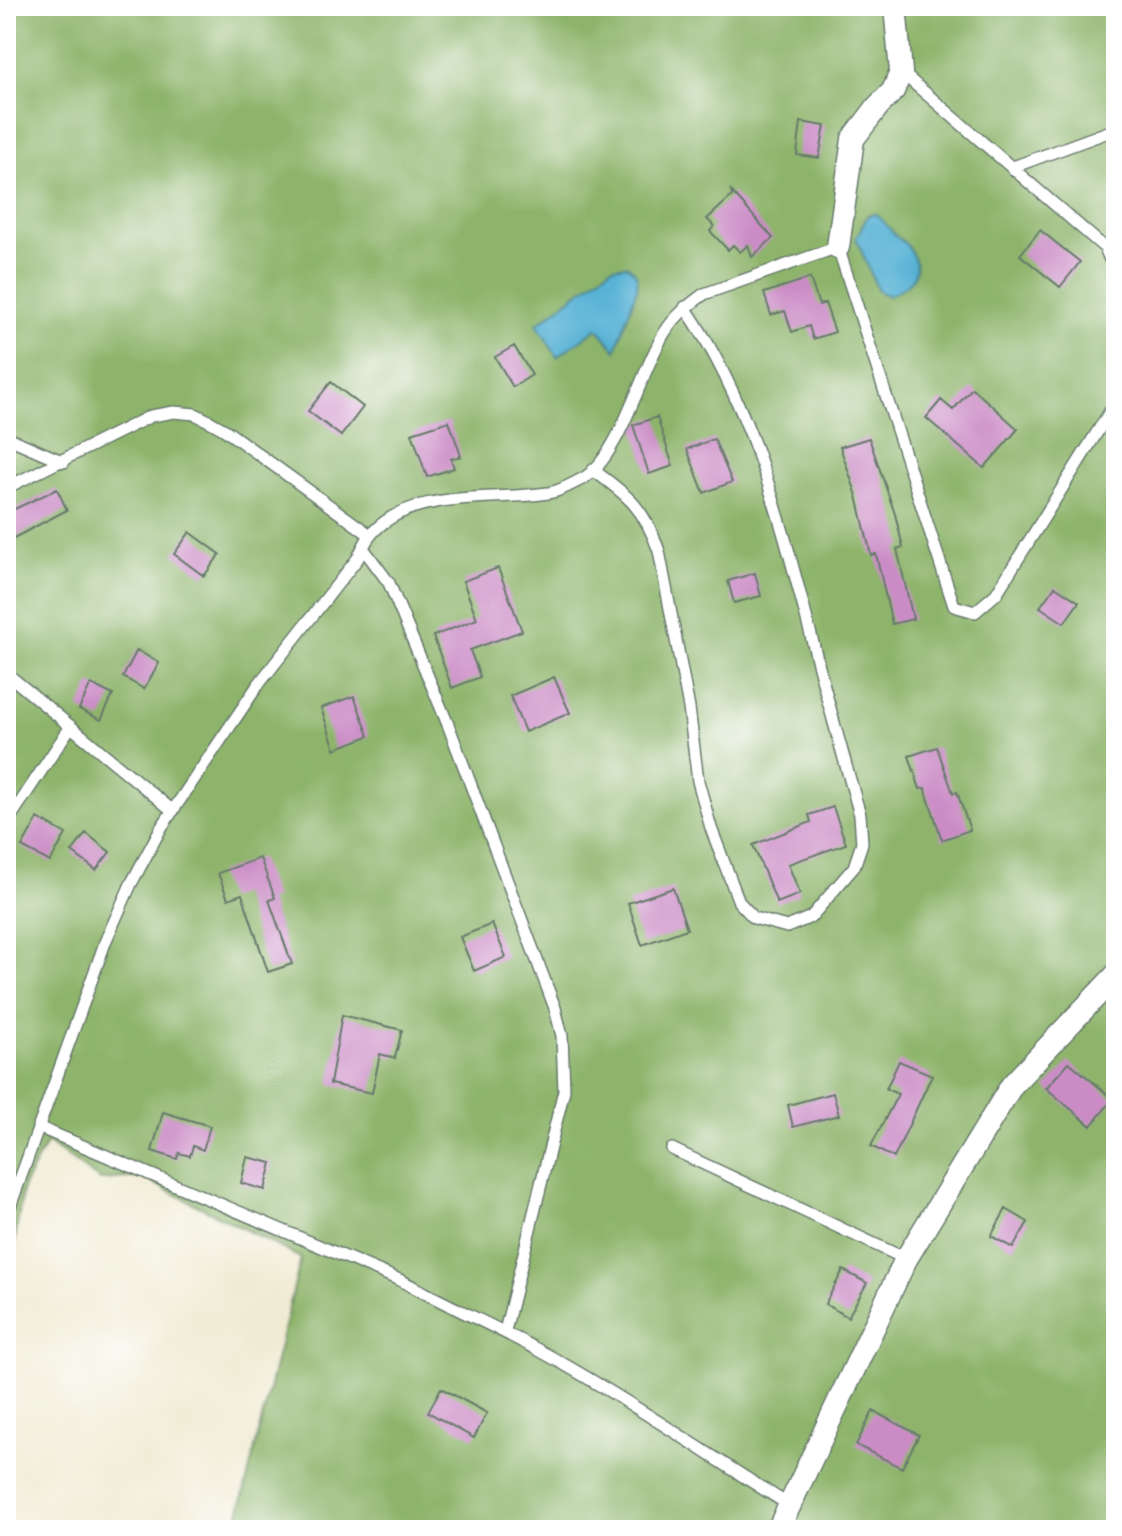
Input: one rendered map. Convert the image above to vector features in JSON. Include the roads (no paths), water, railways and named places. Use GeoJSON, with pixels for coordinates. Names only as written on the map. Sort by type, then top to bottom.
{"type":"FeatureCollection","features":[{"type":"Feature","properties":{"kind":"street"},"geometry":{"type":"LineString","coordinates":[[838,247],[853,139],[893,91],[901,72],[895,6]]}},
{"type":"Feature","properties":{"kind":"street"},"geometry":{"type":"LineString","coordinates":[[778,1530],[906,1259],[1012,1085],[1116,975]]}},
{"type":"Feature","properties":{"kind":"lane"},"geometry":{"type":"LineString","coordinates":[[901,72],[1105,248],[1116,273]]}},
{"type":"Feature","properties":{"kind":"lane"},"geometry":{"type":"LineString","coordinates":[[1013,167],[1116,129]]}},
{"type":"Feature","properties":{"kind":"lane"},"geometry":{"type":"LineString","coordinates":[[6,1218],[106,940],[131,884],[173,811],[258,685],[370,535],[391,519],[418,505],[442,501],[552,493],[586,477],[615,439],[648,362],[665,331],[685,307],[704,294],[838,247],[954,606],[975,612],[996,594],[1116,402]]}},
{"type":"Feature","properties":{"kind":"lane"},"geometry":{"type":"LineString","coordinates":[[593,470],[628,495],[652,529],[659,551],[689,708],[698,781],[711,828],[739,902],[754,918],[787,927],[811,917],[854,867],[862,843],[860,815],[764,468],[729,381],[711,346],[685,307]]}},
{"type":"Feature","properties":{"kind":"lane"},"geometry":{"type":"LineString","coordinates":[[6,488],[64,462],[151,416],[174,412],[195,414],[225,430],[370,535]]}},
{"type":"Feature","properties":{"kind":"lane"},"geometry":{"type":"LineString","coordinates":[[6,437],[64,462]]}},
{"type":"Feature","properties":{"kind":"lane"},"geometry":{"type":"LineString","coordinates":[[363,548],[389,583],[449,727],[555,1008],[562,1036],[564,1090],[505,1331]]}},
{"type":"Feature","properties":{"kind":"lane"},"geometry":{"type":"LineString","coordinates":[[6,673],[173,811]]}},
{"type":"Feature","properties":{"kind":"lane"},"geometry":{"type":"LineString","coordinates":[[6,824],[71,726]]}},
{"type":"Feature","properties":{"kind":"lane"},"geometry":{"type":"LineString","coordinates":[[38,1127],[402,1281],[450,1307],[505,1331],[564,1364],[789,1505]]}},
{"type":"Feature","properties":{"kind":"lane"},"geometry":{"type":"LineString","coordinates":[[672,1149],[906,1259]]}},
{"type":"Feature","properties":{"kind":"water"},"geometry":{"type":"Polygon","coordinates":[[[876,214],[906,245],[916,264],[916,271],[909,283],[888,296],[878,291],[856,238],[868,215],[876,214]]]}},
{"type":"Feature","properties":{"kind":"water"},"geometry":{"type":"Polygon","coordinates":[[[626,265],[636,274],[637,288],[616,350],[597,328],[557,357],[537,324],[612,267],[626,265]]]}}]}
